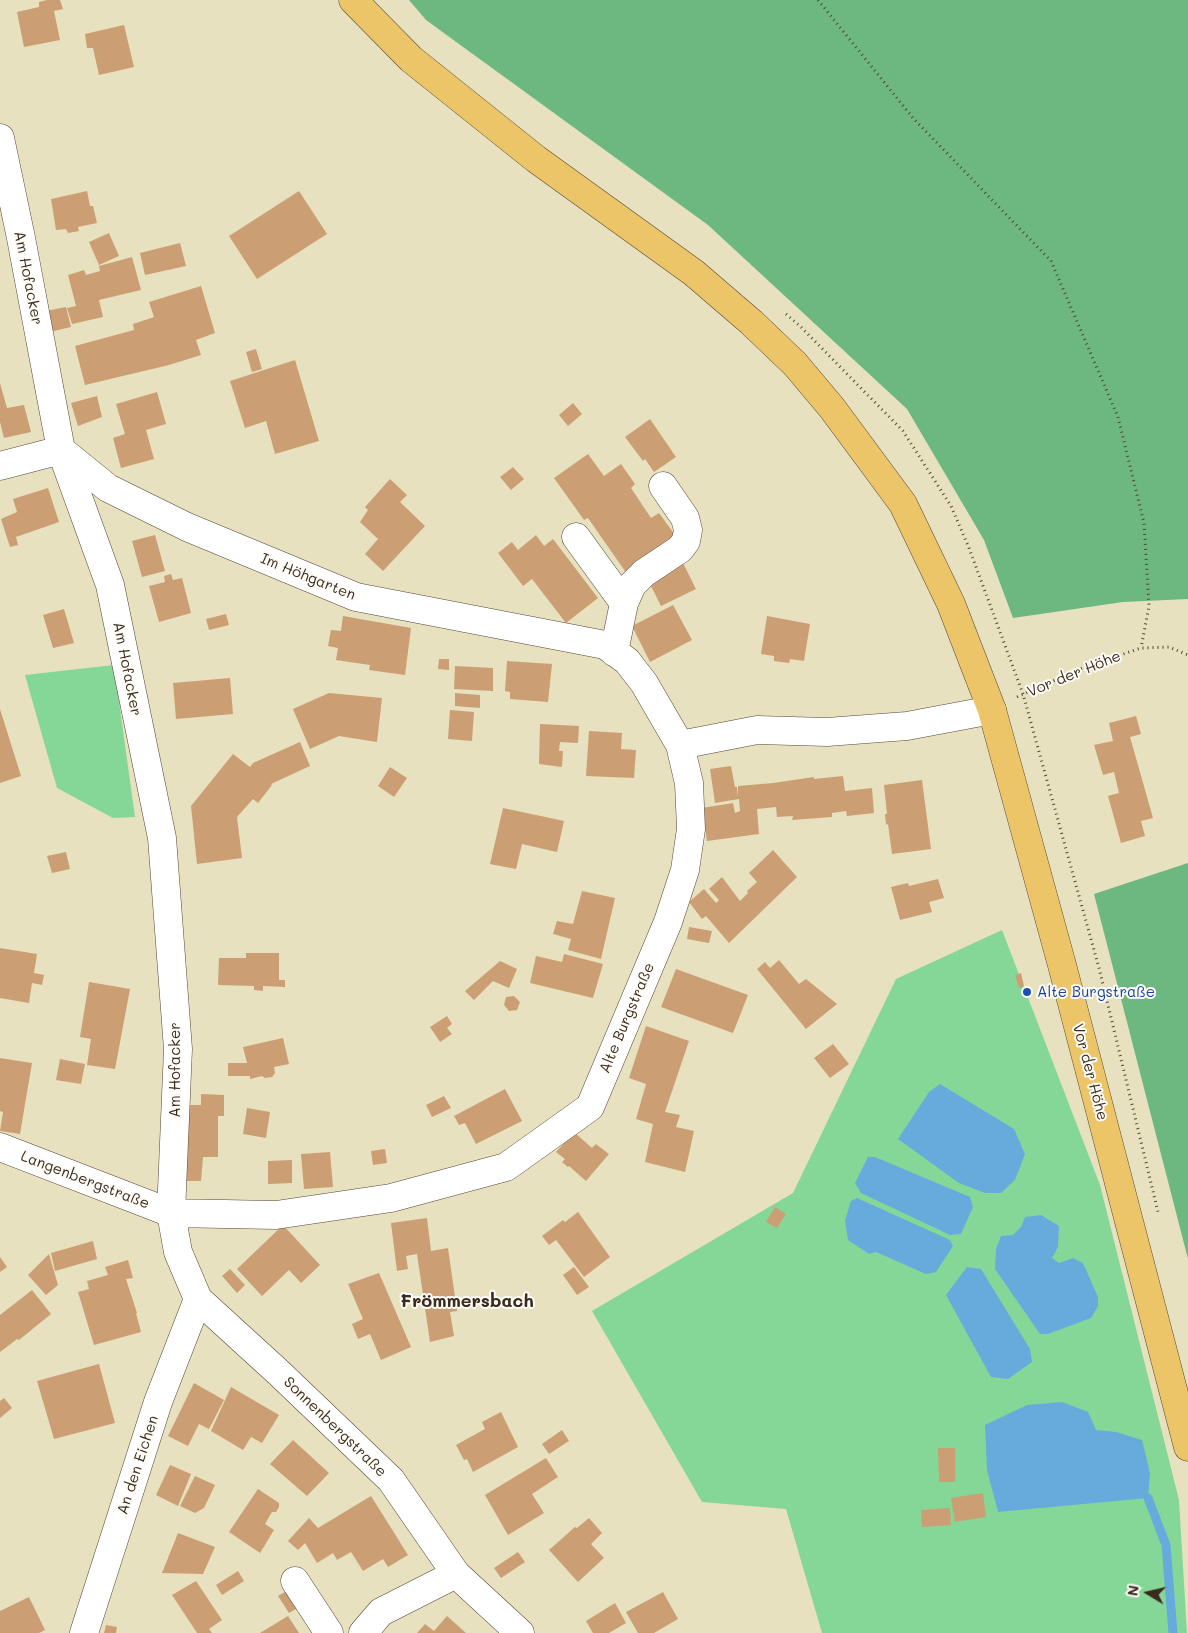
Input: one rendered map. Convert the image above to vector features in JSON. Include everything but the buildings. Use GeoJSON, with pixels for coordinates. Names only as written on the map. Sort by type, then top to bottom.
{"type":"FeatureCollection","features":[{"type":"Feature","properties":{"kind":"main road"},"geometry":{"type":"LineString","coordinates":[[353,0],[411,59],[536,159],[694,273],[796,364],[832,408],[903,504],[951,604],[992,710]]}},
{"type":"Feature","properties":{"kind":"main road","name":"Vor der Höhe"},"geometry":{"type":"LineString","coordinates":[[992,710],[1188,1447]]}},
{"type":"Feature","properties":{"kind":"street","name":"Am Hofacker"},"geometry":{"type":"LineString","coordinates":[[0,138],[21,238],[60,450],[110,585],[162,838],[178,1049],[171,1212]]}},
{"type":"Feature","properties":{"kind":"street"},"geometry":{"type":"LineString","coordinates":[[0,466],[60,450]]}},
{"type":"Feature","properties":{"kind":"street","name":"Im Höhgarten"},"geometry":{"type":"LineString","coordinates":[[60,450],[108,488],[187,527],[356,597],[605,645],[627,661],[644,683],[680,745]]}},
{"type":"Feature","properties":{"kind":"street"},"geometry":{"type":"LineString","coordinates":[[614,652],[624,603],[632,585],[644,573],[680,549],[686,541],[688,530],[685,518],[662,486]]}},
{"type":"Feature","properties":{"kind":"street"},"geometry":{"type":"LineString","coordinates":[[576,537],[624,603]]}},
{"type":"Feature","properties":{"kind":"street"},"geometry":{"type":"LineString","coordinates":[[680,745],[757,730],[827,732],[907,726],[992,710]]}},
{"type":"Feature","properties":{"kind":"street","name":"Alte Burgstraße"},"geometry":{"type":"LineString","coordinates":[[171,1212],[276,1216],[390,1198],[506,1167],[590,1107],[668,922],[685,870],[691,829],[689,783],[680,745]]}},
{"type":"Feature","properties":{"kind":"street","name":"Langenbergstraße"},"geometry":{"type":"LineString","coordinates":[[0,1147],[171,1212]]}},
{"type":"Feature","properties":{"kind":"street","name":"Sonnenbergstraße"},"geometry":{"type":"LineString","coordinates":[[171,1212],[178,1252],[198,1299],[391,1480],[456,1574],[520,1633]]}},
{"type":"Feature","properties":{"kind":"street","name":"An den Eichen"},"geometry":{"type":"LineString","coordinates":[[84,1633],[158,1402],[198,1299]]}},
{"type":"Feature","properties":{"kind":"street"},"geometry":{"type":"LineString","coordinates":[[363,1633],[381,1612],[456,1574]]}},
{"type":"Feature","properties":{"kind":"street"},"geometry":{"type":"LineString","coordinates":[[295,1581],[329,1633]]}},
{"type":"Feature","properties":{"kind":"path"},"geometry":{"type":"LineString","coordinates":[[818,0],[913,118],[1051,261],[1118,417],[1144,523],[1149,606],[1141,648]]}},
{"type":"Feature","properties":{"kind":"path"},"geometry":{"type":"LineString","coordinates":[[779,308],[801,327],[903,431],[951,506],[969,548],[1023,694],[1098,968],[1160,1220]]}},
{"type":"Feature","properties":{"kind":"path","name":"Vor der Höhe"},"geometry":{"type":"LineString","coordinates":[[992,710],[1023,694],[1085,667],[1141,648],[1169,647],[1188,655]]}},
{"type":"Feature","properties":{"kind":"green space"},"geometry":{"type":"Polygon","coordinates":[[[409,0],[1188,0],[1188,599],[1123,602],[1013,618],[984,540],[907,409],[708,225],[426,20],[409,0]]]}},
{"type":"Feature","properties":{"kind":"green space"},"geometry":{"type":"Polygon","coordinates":[[[114,665],[135,817],[113,818],[57,788],[25,675],[114,665]]]}},
{"type":"Feature","properties":{"kind":"green space"},"geometry":{"type":"Polygon","coordinates":[[[1188,863],[1188,1259],[1094,894],[1188,863]]]}},
{"type":"Feature","properties":{"kind":"green space"},"geometry":{"type":"Polygon","coordinates":[[[1002,930],[1100,1185],[1179,1500],[1187,1633],[822,1633],[786,1509],[702,1502],[592,1311],[793,1193],[896,979],[1002,930]]]}},
{"type":"Feature","properties":{"kind":"water"},"geometry":{"type":"Polygon","coordinates":[[[940,1084],[1014,1129],[1025,1154],[1015,1180],[1001,1193],[985,1193],[959,1183],[898,1139],[929,1092],[940,1084]]]}},
{"type":"Feature","properties":{"kind":"water"},"geometry":{"type":"Polygon","coordinates":[[[868,1157],[875,1157],[970,1197],[973,1207],[961,1234],[950,1235],[861,1193],[855,1183],[868,1157]]]}},
{"type":"Feature","properties":{"kind":"water"},"geometry":{"type":"Polygon","coordinates":[[[857,1198],[950,1240],[953,1246],[936,1272],[926,1274],[876,1252],[869,1254],[848,1240],[845,1221],[851,1201],[857,1198]]]}},
{"type":"Feature","properties":{"kind":"water"},"geometry":{"type":"Polygon","coordinates":[[[1041,1215],[1059,1226],[1058,1247],[1052,1258],[1059,1263],[1073,1258],[1083,1263],[1098,1297],[1098,1306],[1091,1318],[1048,1334],[1040,1334],[995,1269],[996,1249],[1001,1236],[1013,1235],[1021,1227],[1025,1217],[1041,1215]]]}},
{"type":"Feature","properties":{"kind":"water"},"geometry":{"type":"Polygon","coordinates":[[[967,1267],[981,1269],[1030,1349],[1032,1362],[1008,1379],[991,1377],[946,1295],[967,1267]]]}},
{"type":"Feature","properties":{"kind":"water"},"geometry":{"type":"Polygon","coordinates":[[[1062,1402],[1088,1412],[1096,1430],[1116,1432],[1142,1440],[1150,1473],[1148,1498],[998,1512],[987,1470],[985,1425],[1027,1405],[1062,1402]]]}},
{"type":"Feature","properties":{"kind":"waterway"},"geometry":{"type":"LineString","coordinates":[[1148,1498],[1166,1545],[1173,1633]]}},
{"type":"Feature","properties":{"kind":"place","name":"Alte Burgstraße"},"geometry":{"type":"Point","coordinates":[1027,992]}},
{"type":"Feature","properties":{"kind":"district","name":"Frömmersbach"},"geometry":{"type":"Point","coordinates":[467,1301]}}]}
